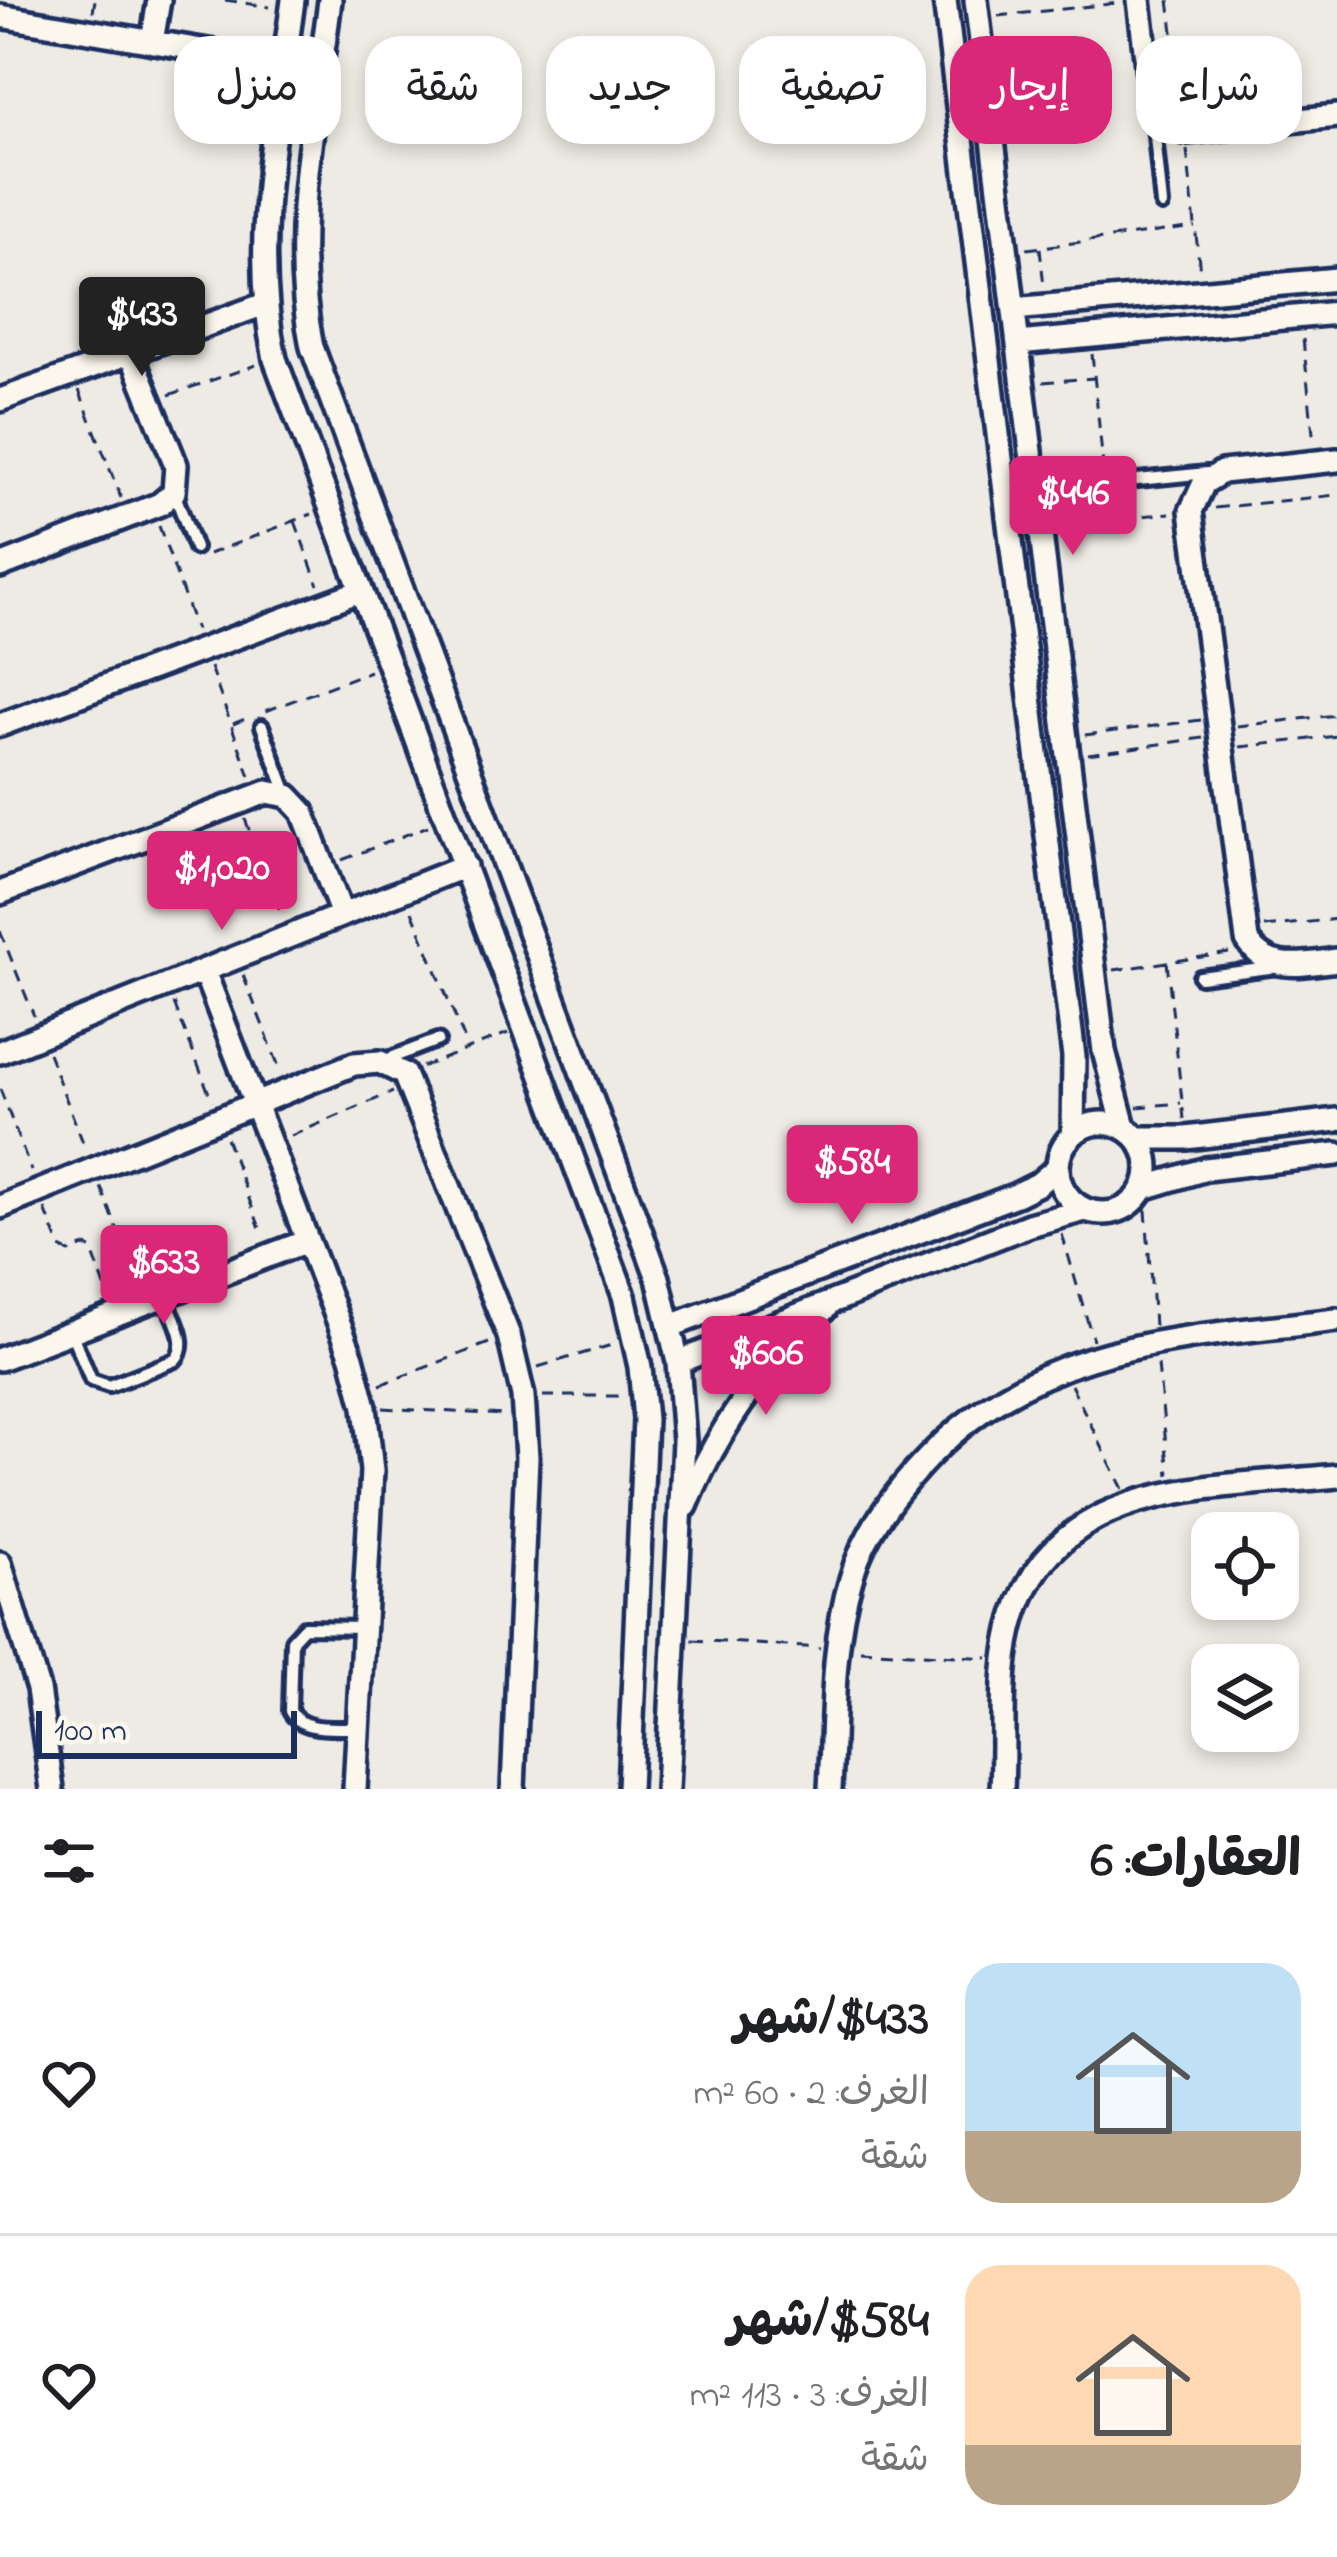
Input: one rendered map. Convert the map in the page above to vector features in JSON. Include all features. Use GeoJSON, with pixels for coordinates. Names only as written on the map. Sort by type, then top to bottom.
{"type":"FeatureCollection","features":[{"type":"Feature","properties":{"kind":"street"},"geometry":{"type":"LineString","coordinates":[[152,42],[159,0]]}},
{"type":"Feature","properties":{"kind":"street"},"geometry":{"type":"LineString","coordinates":[[330,0],[302,241],[307,321],[319,373],[658,1278],[678,1362],[683,1441],[667,1789]]}},
{"type":"Feature","properties":{"kind":"street"},"geometry":{"type":"LineString","coordinates":[[945,0],[1074,1057],[1073,1134]]}},
{"type":"Feature","properties":{"kind":"street"},"geometry":{"type":"LineString","coordinates":[[1139,0],[1143,36]]}},
{"type":"Feature","properties":{"kind":"street"},"geometry":{"type":"LineString","coordinates":[[288,36],[292,5]]}},
{"type":"Feature","properties":{"kind":"street"},"geometry":{"type":"LineString","coordinates":[[978,9],[1104,1052],[1126,1125],[1147,1157],[1144,1188]]}},
{"type":"Feature","properties":{"kind":"street"},"geometry":{"type":"LineString","coordinates":[[0,16],[174,46]]}},
{"type":"Feature","properties":{"kind":"street"},"geometry":{"type":"LineString","coordinates":[[1302,119],[1337,116]]}},
{"type":"Feature","properties":{"kind":"street"},"geometry":{"type":"LineString","coordinates":[[275,144],[263,243],[265,304],[274,358],[524,1026],[635,1338],[644,1396],[629,1789]]}},
{"type":"Feature","properties":{"kind":"street"},"geometry":{"type":"LineString","coordinates":[[1014,309],[1337,279]]}},
{"type":"Feature","properties":{"kind":"street"},"geometry":{"type":"LineString","coordinates":[[0,400],[265,304]]}},
{"type":"Feature","properties":{"kind":"street"},"geometry":{"type":"LineString","coordinates":[[1018,343],[1300,316],[1336,320]]}},
{"type":"Feature","properties":{"kind":"street"},"geometry":{"type":"LineString","coordinates":[[0,566],[152,507],[174,492],[176,465],[131,353]]}},
{"type":"Feature","properties":{"kind":"street"},"geometry":{"type":"LineString","coordinates":[[1326,462],[1222,472],[1204,483],[1190,511],[1248,939],[1270,962],[1292,966],[1337,960]]}},
{"type":"Feature","properties":{"kind":"street"},"geometry":{"type":"LineString","coordinates":[[0,724],[360,590]]}},
{"type":"Feature","properties":{"kind":"street"},"geometry":{"type":"LineString","coordinates":[[0,893],[247,797],[288,796],[303,812],[342,915]]}},
{"type":"Feature","properties":{"kind":"street"},"geometry":{"type":"LineString","coordinates":[[0,1052],[465,866]]}},
{"type":"Feature","properties":{"kind":"street"},"geometry":{"type":"LineString","coordinates":[[204,970],[363,1399],[372,1472],[355,1789]]}},
{"type":"Feature","properties":{"kind":"street"},"geometry":{"type":"LineString","coordinates":[[0,1207],[354,1064],[380,1063],[407,1079],[519,1372],[527,1457],[513,1789]]}},
{"type":"Feature","properties":{"kind":"street"},"geometry":{"type":"LineString","coordinates":[[1085,1210],[1065,1192],[1058,1167],[1062,1149],[1073,1134],[1103,1123],[1186,1138],[1337,1120]]}},
{"type":"Feature","properties":{"kind":"street"},"geometry":{"type":"LineString","coordinates":[[678,1362],[1056,1216],[1123,1209],[1144,1188],[1206,1169],[1337,1154]]}},
{"type":"Feature","properties":{"kind":"street"},"geometry":{"type":"LineString","coordinates":[[671,1325],[1016,1195],[1058,1167]]}},
{"type":"Feature","properties":{"kind":"street"},"geometry":{"type":"LineString","coordinates":[[0,1359],[308,1241]]}},
{"type":"Feature","properties":{"kind":"street"},"geometry":{"type":"LineString","coordinates":[[680,1524],[707,1460],[742,1402],[785,1348],[835,1300]]}},
{"type":"Feature","properties":{"kind":"street"},"geometry":{"type":"LineString","coordinates":[[830,1789],[843,1610],[852,1572],[888,1506],[936,1448],[994,1401],[1061,1366],[1097,1354],[1133,1345],[1337,1320]]}},
{"type":"Feature","properties":{"kind":"street"},"geometry":{"type":"LineString","coordinates":[[1002,1789],[1008,1659],[1015,1617],[1031,1578],[1057,1545],[1090,1519],[1130,1501],[1337,1476]]}},
{"type":"Feature","properties":{"kind":"street"},"geometry":{"type":"LineString","coordinates":[[0,1563],[38,1689],[52,1789]]}},
{"type":"Feature","properties":{"kind":"lane"},"geometry":{"type":"LineString","coordinates":[[1156,144],[1162,205]]}},
{"type":"Feature","properties":{"kind":"lane"},"geometry":{"type":"LineString","coordinates":[[1118,482],[1222,472]]}},
{"type":"Feature","properties":{"kind":"lane"},"geometry":{"type":"LineString","coordinates":[[174,492],[197,553]]}},
{"type":"Feature","properties":{"kind":"lane"},"geometry":{"type":"LineString","coordinates":[[262,726],[288,796]]}},
{"type":"Feature","properties":{"kind":"lane"},"geometry":{"type":"LineString","coordinates":[[1200,977],[1292,966]]}},
{"type":"Feature","properties":{"kind":"lane"},"geometry":{"type":"LineString","coordinates":[[380,1063],[438,1040]]}},
{"type":"Feature","properties":{"kind":"lane"},"geometry":{"type":"LineString","coordinates":[[71,1332],[91,1380],[109,1386],[182,1353],[183,1343],[155,1299]]}},
{"type":"Feature","properties":{"kind":"lane"},"geometry":{"type":"LineString","coordinates":[[358,1728],[303,1725],[295,1720],[290,1711],[292,1640],[304,1627],[364,1628]]}},
{"type":"Feature","properties":{"kind":"path"},"geometry":{"type":"LineString","coordinates":[[225,0],[292,5]]}},
{"type":"Feature","properties":{"kind":"path"},"geometry":{"type":"LineString","coordinates":[[978,9],[1139,0]]}},
{"type":"Feature","properties":{"kind":"path"},"geometry":{"type":"LineString","coordinates":[[1007,251],[1195,227]]}},
{"type":"Feature","properties":{"kind":"path"},"geometry":{"type":"LineString","coordinates":[[1040,247],[1046,306]]}},
{"type":"Feature","properties":{"kind":"path"},"geometry":{"type":"LineString","coordinates":[[1300,316],[1326,462]]}},
{"type":"Feature","properties":{"kind":"path"},"geometry":{"type":"LineString","coordinates":[[1091,336],[1108,519]]}},
{"type":"Feature","properties":{"kind":"path"},"geometry":{"type":"LineString","coordinates":[[150,401],[274,358]]}},
{"type":"Feature","properties":{"kind":"path"},"geometry":{"type":"LineString","coordinates":[[73,374],[128,517]]}},
{"type":"Feature","properties":{"kind":"path"},"geometry":{"type":"LineString","coordinates":[[1023,384],[1095,378]]}},
{"type":"Feature","properties":{"kind":"path"},"geometry":{"type":"LineString","coordinates":[[152,507],[231,724],[247,797],[290,936]]}},
{"type":"Feature","properties":{"kind":"path"},"geometry":{"type":"LineString","coordinates":[[197,553],[329,508]]}},
{"type":"Feature","properties":{"kind":"path"},"geometry":{"type":"LineString","coordinates":[[295,521],[325,604]]}},
{"type":"Feature","properties":{"kind":"path"},"geometry":{"type":"LineString","coordinates":[[174,567],[186,562]]}},
{"type":"Feature","properties":{"kind":"path"},"geometry":{"type":"LineString","coordinates":[[231,724],[388,664]]}},
{"type":"Feature","properties":{"kind":"path"},"geometry":{"type":"LineString","coordinates":[[1067,747],[1337,716]]}},
{"type":"Feature","properties":{"kind":"path"},"geometry":{"type":"LineString","coordinates":[[1067,747],[1218,733],[1337,736]]}},
{"type":"Feature","properties":{"kind":"path"},"geometry":{"type":"LineString","coordinates":[[324,867],[447,819]]}},
{"type":"Feature","properties":{"kind":"path"},"geometry":{"type":"LineString","coordinates":[[404,891],[467,1048]]}},
{"type":"Feature","properties":{"kind":"path"},"geometry":{"type":"LineString","coordinates":[[1095,973],[1167,962],[1337,920]]}},
{"type":"Feature","properties":{"kind":"path"},"geometry":{"type":"LineString","coordinates":[[0,931],[94,1169],[155,1299]]}},
{"type":"Feature","properties":{"kind":"path"},"geometry":{"type":"LineString","coordinates":[[236,958],[288,1090]]}},
{"type":"Feature","properties":{"kind":"path"},"geometry":{"type":"LineString","coordinates":[[1167,962],[1186,1138]]}},
{"type":"Feature","properties":{"kind":"path"},"geometry":{"type":"LineString","coordinates":[[1169,981],[1200,977]]}},
{"type":"Feature","properties":{"kind":"path"},"geometry":{"type":"LineString","coordinates":[[167,985],[270,1255]]}},
{"type":"Feature","properties":{"kind":"path"},"geometry":{"type":"LineString","coordinates":[[271,1145],[467,1048],[524,1026]]}},
{"type":"Feature","properties":{"kind":"path"},"geometry":{"type":"LineString","coordinates":[[0,1089],[60,1248],[69,1252],[91,1248],[115,1315]]}},
{"type":"Feature","properties":{"kind":"path"},"geometry":{"type":"LineString","coordinates":[[1126,1125],[1183,1103]]}},
{"type":"Feature","properties":{"kind":"path"},"geometry":{"type":"LineString","coordinates":[[1056,1216],[1097,1354]]}},
{"type":"Feature","properties":{"kind":"path"},"geometry":{"type":"LineString","coordinates":[[363,1399],[509,1336]]}},
{"type":"Feature","properties":{"kind":"path"},"geometry":{"type":"LineString","coordinates":[[519,1372],[635,1338]]}},
{"type":"Feature","properties":{"kind":"path"},"geometry":{"type":"LineString","coordinates":[[1061,1366],[1130,1501]]}},
{"type":"Feature","properties":{"kind":"path"},"geometry":{"type":"LineString","coordinates":[[363,1399],[524,1406],[644,1396]]}}]}
